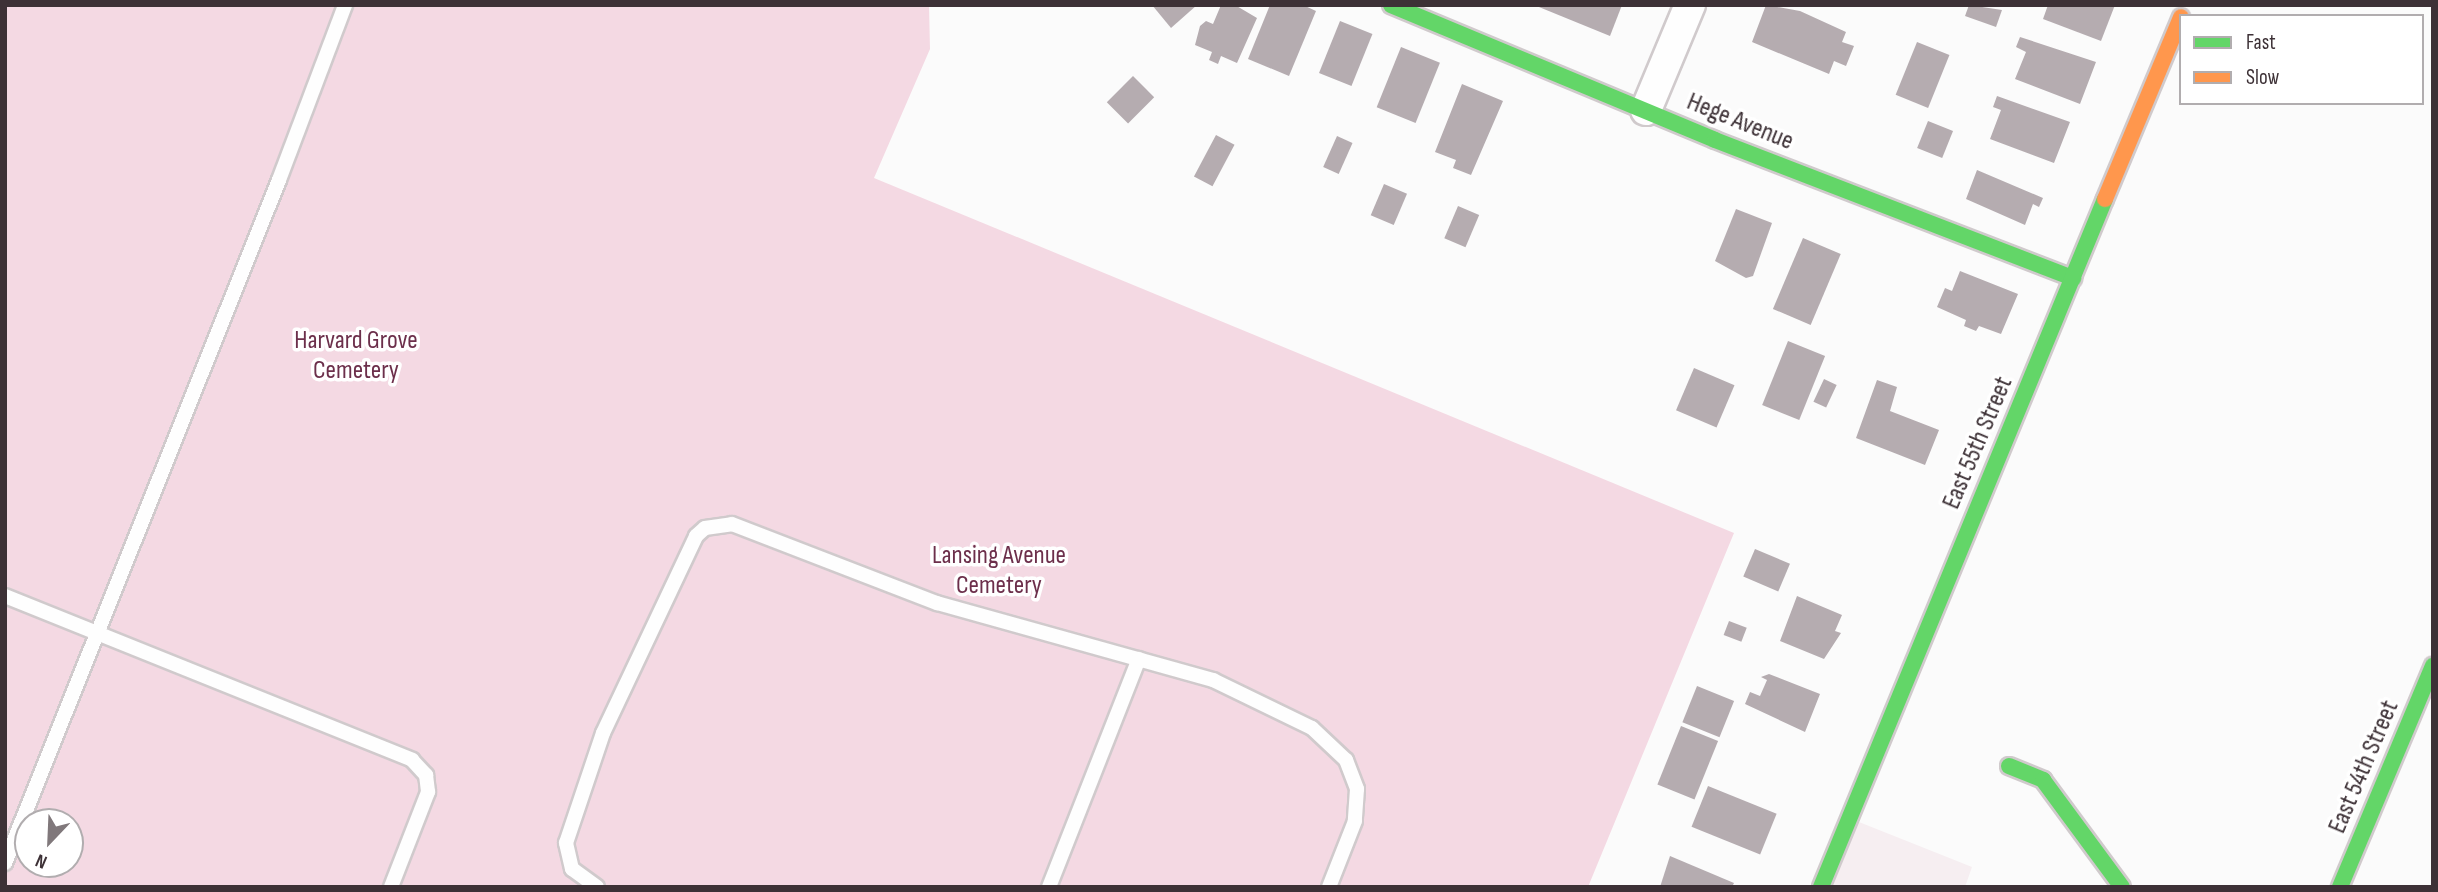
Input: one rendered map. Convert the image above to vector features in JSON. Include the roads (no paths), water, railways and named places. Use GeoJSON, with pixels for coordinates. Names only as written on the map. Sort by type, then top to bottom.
{"type":"FeatureCollection","features":[{"type":"Feature","properties":{"kind":"street","name":"Hege Avenue"},"geometry":{"type":"LineString","coordinates":[[1391,5],[1646,110],[2073,278]]}},
{"type":"Feature","properties":{"kind":"street"},"geometry":{"type":"LineString","coordinates":[[1646,110],[1690,5]]}},
{"type":"Feature","properties":{"kind":"street","name":"East 55th Street"},"geometry":{"type":"LineString","coordinates":[[1821,887],[2179,21]]}},
{"type":"Feature","properties":{"kind":"street","name":"East 54th Street"},"geometry":{"type":"LineString","coordinates":[[2340,887],[2433,666]]}},
{"type":"Feature","properties":{"kind":"street"},"geometry":{"type":"LineString","coordinates":[[2009,766],[2043,780],[2122,887]]}},
{"type":"Feature","properties":{"kind":"lane"},"geometry":{"type":"LineString","coordinates":[[5,863],[99,632],[345,5]]}},
{"type":"Feature","properties":{"kind":"lane"},"geometry":{"type":"LineString","coordinates":[[597,887],[572,869],[566,843],[570,822],[603,733],[696,536],[705,528],[732,524],[937,603],[1139,659],[1255,697],[1312,728],[1335,746],[1354,778],[1357,803],[1329,887]]}},
{"type":"Feature","properties":{"kind":"lane"},"geometry":{"type":"LineString","coordinates":[[5,596],[412,760],[426,775],[428,792],[391,887]]}},
{"type":"Feature","properties":{"kind":"lane"},"geometry":{"type":"LineString","coordinates":[[1049,887],[1139,659]]}},
{"type":"Feature","properties":{"kind":"park label","name":"Harvard Grove Cemetery"},"geometry":{"type":"Point","coordinates":[356,356]}},
{"type":"Feature","properties":{"kind":"park label","name":"Lansing Avenue Cemetery"},"geometry":{"type":"Point","coordinates":[999,571]}}]}
